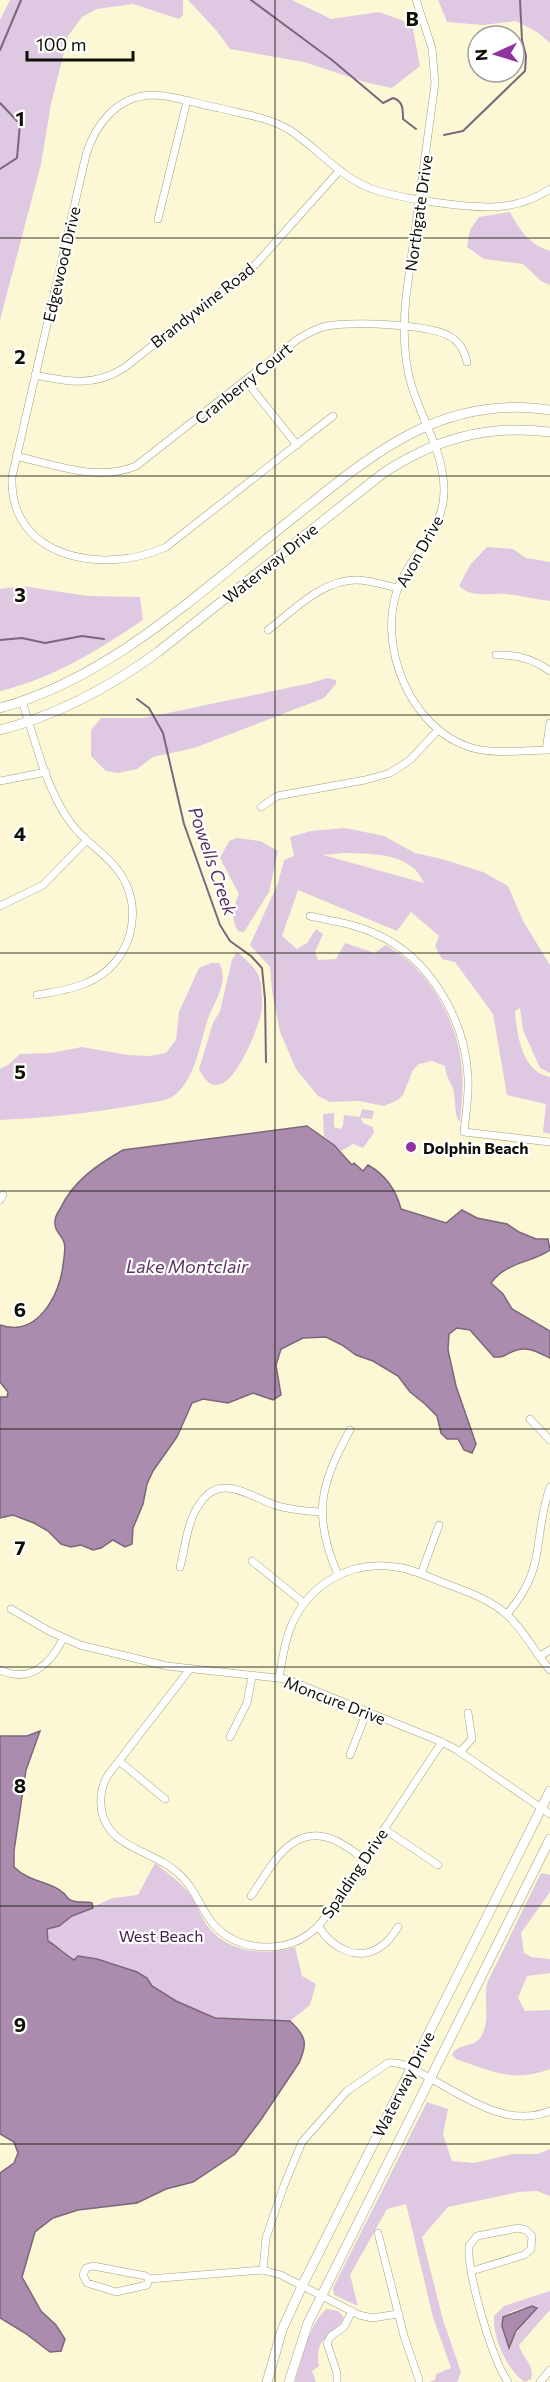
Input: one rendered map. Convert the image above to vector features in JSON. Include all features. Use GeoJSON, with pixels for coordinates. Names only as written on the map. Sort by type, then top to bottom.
{"type":"FeatureCollection","features":[{"type":"Feature","properties":{"kind":"main road","name":"Waterway Drive"},"geometry":{"type":"LineString","coordinates":[[0,708],[69,681],[119,653],[367,459],[403,436],[427,425],[486,410],[526,408],[550,410]]}},
{"type":"Feature","properties":{"kind":"main road","name":"Waterway Drive"},"geometry":{"type":"LineString","coordinates":[[0,730],[29,722],[75,703],[132,671],[382,474],[408,457],[435,444],[458,437],[497,430],[550,432]]}},
{"type":"Feature","properties":{"kind":"main road","name":"Waterway Drive"},"geometry":{"type":"LineString","coordinates":[[267,2382],[282,2330],[302,2286],[550,1791]]}},
{"type":"Feature","properties":{"kind":"main road","name":"Waterway Drive"},"geometry":{"type":"LineString","coordinates":[[289,2382],[301,2339],[550,1839]]}},
{"type":"Feature","properties":{"kind":"street","name":"Northgate Drive"},"geometry":{"type":"LineString","coordinates":[[416,0],[430,40],[435,83],[404,327],[408,372],[427,425]]}},
{"type":"Feature","properties":{"kind":"street","name":"Edgewood Drive"},"geometry":{"type":"LineString","coordinates":[[333,416],[166,547],[152,554],[125,560],[76,556],[50,547],[32,534],[20,519],[13,499],[12,477],[16,456],[86,155],[95,131],[109,114],[132,99],[152,95],[187,101],[277,124],[299,137],[352,179],[378,191],[420,199],[501,207],[527,201],[550,189]]}},
{"type":"Feature","properties":{"kind":"street"},"geometry":{"type":"LineString","coordinates":[[158,219],[187,101]]}},
{"type":"Feature","properties":{"kind":"street","name":"Brandywine Road"},"geometry":{"type":"LineString","coordinates":[[35,375],[81,383],[104,378],[124,368],[256,264],[340,170]]}},
{"type":"Feature","properties":{"kind":"street","name":"Cranberry Court"},"geometry":{"type":"LineString","coordinates":[[16,456],[92,473],[115,473],[126,470],[145,460],[298,339],[315,330],[341,325],[434,330],[454,339],[464,352],[467,362]]}},
{"type":"Feature","properties":{"kind":"street"},"geometry":{"type":"LineString","coordinates":[[246,381],[297,445]]}},
{"type":"Feature","properties":{"kind":"street","name":"Avon Drive"},"geometry":{"type":"LineString","coordinates":[[427,425],[435,444],[444,488],[441,514],[430,537],[409,564],[398,588],[392,625],[398,667],[412,699],[420,710],[438,730],[460,744],[482,750],[548,750]]}},
{"type":"Feature","properties":{"kind":"street"},"geometry":{"type":"LineString","coordinates":[[268,630],[315,594],[336,583],[361,580],[398,588]]}},
{"type":"Feature","properties":{"kind":"street"},"geometry":{"type":"LineString","coordinates":[[496,655],[519,656],[540,664],[550,671]]}},
{"type":"Feature","properties":{"kind":"street"},"geometry":{"type":"LineString","coordinates":[[22,701],[60,806],[86,842],[116,868],[128,887],[133,917],[129,938],[118,958],[97,978],[38,995]]}},
{"type":"Feature","properties":{"kind":"street"},"geometry":{"type":"LineString","coordinates":[[548,750],[550,723]]}},
{"type":"Feature","properties":{"kind":"street"},"geometry":{"type":"LineString","coordinates":[[261,807],[277,795],[365,780],[390,772],[415,756],[438,730]]}},
{"type":"Feature","properties":{"kind":"street"},"geometry":{"type":"LineString","coordinates":[[0,781],[46,772]]}},
{"type":"Feature","properties":{"kind":"street"},"geometry":{"type":"LineString","coordinates":[[0,906],[43,885],[86,842]]}},
{"type":"Feature","properties":{"kind":"street"},"geometry":{"type":"LineString","coordinates":[[310,916],[361,928],[385,938],[411,957],[438,988],[458,1026],[466,1059],[469,1089],[464,1131],[550,1142]]}},
{"type":"Feature","properties":{"kind":"street"},"geometry":{"type":"LineString","coordinates":[[530,1419],[550,1440]]}},
{"type":"Feature","properties":{"kind":"street"},"geometry":{"type":"LineString","coordinates":[[338,1575],[326,1543],[321,1512],[328,1474],[350,1430]]}},
{"type":"Feature","properties":{"kind":"street"},"geometry":{"type":"LineString","coordinates":[[507,1614],[524,1593],[536,1566],[550,1487]]}},
{"type":"Feature","properties":{"kind":"street"},"geometry":{"type":"LineString","coordinates":[[180,1567],[194,1514],[201,1502],[213,1492],[236,1488],[286,1509],[321,1512]]}},
{"type":"Feature","properties":{"kind":"street"},"geometry":{"type":"LineString","coordinates":[[421,1574],[439,1525]]}},
{"type":"Feature","properties":{"kind":"street"},"geometry":{"type":"LineString","coordinates":[[252,1561],[304,1603]]}},
{"type":"Feature","properties":{"kind":"street"},"geometry":{"type":"LineString","coordinates":[[279,1678],[290,1629],[304,1603],[323,1583],[338,1575],[356,1568],[383,1566],[421,1574],[485,1599],[507,1614],[524,1633],[550,1670]]}},
{"type":"Feature","properties":{"kind":"street","name":"Moncure Drive"},"geometry":{"type":"LineString","coordinates":[[11,1608],[63,1639],[80,1645],[147,1663],[252,1677],[279,1678],[367,1711],[442,1742],[460,1752],[550,1814]]}},
{"type":"Feature","properties":{"kind":"street"},"geometry":{"type":"LineString","coordinates":[[0,1671],[19,1675],[36,1671],[51,1660],[63,1639]]}},
{"type":"Feature","properties":{"kind":"street"},"geometry":{"type":"LineString","coordinates":[[540,1656],[550,1650]]}},
{"type":"Feature","properties":{"kind":"street","name":"Spalding Drive"},"geometry":{"type":"LineString","coordinates":[[190,1669],[108,1776],[102,1790],[101,1810],[106,1825],[116,1838],[155,1856],[177,1872],[194,1890],[208,1918],[224,1934],[251,1946],[273,1947],[296,1941],[318,1926],[442,1742]]}},
{"type":"Feature","properties":{"kind":"street"},"geometry":{"type":"LineString","coordinates":[[230,1737],[247,1703],[252,1677]]}},
{"type":"Feature","properties":{"kind":"street"},"geometry":{"type":"LineString","coordinates":[[350,1755],[367,1711]]}},
{"type":"Feature","properties":{"kind":"street"},"geometry":{"type":"LineString","coordinates":[[460,1752],[472,1739],[468,1713]]}},
{"type":"Feature","properties":{"kind":"street"},"geometry":{"type":"LineString","coordinates":[[119,1761],[165,1799]]}},
{"type":"Feature","properties":{"kind":"street"},"geometry":{"type":"LineString","coordinates":[[384,1829],[438,1865]]}},
{"type":"Feature","properties":{"kind":"street"},"geometry":{"type":"LineString","coordinates":[[251,1896],[282,1851],[303,1837],[322,1836],[332,1839],[364,1859]]}},
{"type":"Feature","properties":{"kind":"street"},"geometry":{"type":"LineString","coordinates":[[318,1926],[336,1947],[357,1953],[383,1945],[398,1927]]}},
{"type":"Feature","properties":{"kind":"street"},"geometry":{"type":"LineString","coordinates":[[263,2270],[266,2238],[296,2153],[306,2136],[347,2091],[374,2071],[393,2062],[412,2068],[499,2113],[524,2117],[550,2111]]}},
{"type":"Feature","properties":{"kind":"street"},"geometry":{"type":"LineString","coordinates":[[472,2271],[527,2253],[533,2244],[532,2236],[526,2230],[518,2228],[477,2236],[469,2246],[472,2271],[494,2354],[508,2382]]}},
{"type":"Feature","properties":{"kind":"street"},"geometry":{"type":"LineString","coordinates":[[378,2233],[398,2314],[419,2379]]}},
{"type":"Feature","properties":{"kind":"street"},"geometry":{"type":"LineString","coordinates":[[148,2279],[147,2285],[116,2292],[87,2283],[83,2275],[86,2268],[93,2266],[146,2276],[148,2279],[263,2270],[281,2275],[352,2312],[372,2318],[398,2314]]}},
{"type":"Feature","properties":{"kind":"street"},"geometry":{"type":"LineString","coordinates":[[337,2382],[337,2373],[327,2343],[331,2336],[344,2327],[352,2312]]}},
{"type":"Feature","properties":{"kind":"street"},"geometry":{"type":"LineString","coordinates":[[540,2382],[550,2370]]}},
{"type":"Feature","properties":{"kind":"green space"},"geometry":{"type":"Polygon","coordinates":[[[10,0],[183,0],[183,15],[179,19],[133,4],[97,9],[82,17],[68,36],[51,104],[41,164],[0,320],[0,20],[10,0]]]}},
{"type":"Feature","properties":{"kind":"green space"},"geometry":{"type":"Polygon","coordinates":[[[188,0],[292,0],[331,19],[379,12],[412,24],[420,66],[392,88],[368,83],[304,62],[230,49],[188,0]]]}},
{"type":"Feature","properties":{"kind":"green space"},"geometry":{"type":"Polygon","coordinates":[[[438,0],[550,0],[550,43],[526,24],[516,21],[491,24],[447,22],[438,0]]]}},
{"type":"Feature","properties":{"kind":"green space"},"geometry":{"type":"Polygon","coordinates":[[[510,212],[526,236],[536,245],[550,251],[550,285],[541,281],[523,264],[484,259],[467,247],[470,230],[479,217],[510,212]]]}},
{"type":"Feature","properties":{"kind":"green space"},"geometry":{"type":"Polygon","coordinates":[[[487,547],[513,549],[526,558],[550,562],[550,601],[506,594],[475,594],[459,586],[470,565],[487,547]]]}},
{"type":"Feature","properties":{"kind":"green space"},"geometry":{"type":"Polygon","coordinates":[[[22,586],[88,596],[140,597],[143,620],[57,671],[0,691],[0,589],[22,586]]]}},
{"type":"Feature","properties":{"kind":"green space"},"geometry":{"type":"Polygon","coordinates":[[[327,678],[336,680],[336,684],[324,698],[194,748],[153,757],[137,769],[118,773],[106,771],[91,756],[91,730],[101,718],[144,718],[327,678]]]}},
{"type":"Feature","properties":{"kind":"green space"},"geometry":{"type":"Polygon","coordinates":[[[345,828],[384,836],[415,853],[483,872],[508,886],[523,921],[550,965],[550,1073],[540,1068],[523,1030],[520,1008],[515,1011],[517,1031],[527,1060],[541,1074],[550,1077],[550,1134],[543,1132],[546,1104],[507,1095],[493,1014],[455,962],[442,959],[435,946],[439,936],[411,912],[397,931],[298,890],[282,936],[297,949],[307,943],[316,929],[323,934],[315,952],[318,960],[336,959],[345,943],[375,953],[385,945],[400,954],[426,979],[446,1011],[458,1045],[462,1077],[460,1122],[445,1066],[432,1061],[419,1064],[413,1070],[403,1095],[398,1100],[384,1106],[359,1101],[330,1102],[318,1096],[296,1069],[280,1032],[270,967],[250,945],[278,883],[284,860],[294,856],[290,837],[311,831],[345,828]],[[344,853],[323,855],[424,883],[410,865],[400,860],[378,855],[344,853]]]}},
{"type":"Feature","properties":{"kind":"green space"},"geometry":{"type":"Polygon","coordinates":[[[237,838],[260,841],[278,851],[269,892],[244,932],[238,931],[233,917],[239,894],[220,858],[229,841],[237,838]]]}},
{"type":"Feature","properties":{"kind":"green space"},"geometry":{"type":"Polygon","coordinates":[[[237,952],[252,966],[259,977],[262,1010],[246,1054],[228,1080],[218,1085],[208,1082],[199,1069],[213,1023],[220,1011],[232,960],[237,952]]]}},
{"type":"Feature","properties":{"kind":"green space"},"geometry":{"type":"Polygon","coordinates":[[[211,963],[219,963],[222,970],[220,991],[208,1019],[193,1069],[183,1087],[172,1097],[162,1101],[103,1110],[0,1120],[0,1069],[20,1054],[51,1053],[82,1047],[128,1055],[150,1056],[166,1053],[176,1040],[179,1012],[199,968],[211,963]]]}},
{"type":"Feature","properties":{"kind":"green space"},"geometry":{"type":"Polygon","coordinates":[[[362,1109],[374,1111],[372,1119],[361,1118],[363,1123],[373,1127],[374,1133],[363,1148],[353,1144],[341,1151],[324,1136],[323,1114],[334,1113],[334,1127],[340,1129],[343,1126],[344,1115],[360,1117],[362,1109]]]}},
{"type":"Feature","properties":{"kind":"green space","name":"West Beach"},"geometry":{"type":"Polygon","coordinates":[[[155,1863],[183,1887],[192,1898],[206,1924],[224,1941],[246,1950],[259,1952],[295,1947],[302,1976],[316,1984],[310,2005],[290,2021],[215,2018],[176,2001],[152,1986],[147,1978],[137,1972],[97,1959],[78,1956],[74,1960],[49,1942],[47,1929],[60,1926],[72,1916],[113,1898],[138,1895],[155,1863]]]}},
{"type":"Feature","properties":{"kind":"green space"},"geometry":{"type":"Polygon","coordinates":[[[541,1873],[550,1875],[550,1892],[521,1933],[524,1953],[531,1957],[550,1959],[550,1973],[527,1976],[518,1998],[525,2011],[550,2010],[550,2069],[524,2075],[502,2074],[456,2059],[452,2055],[461,2047],[477,2041],[484,2032],[488,1981],[541,1873]]]}},
{"type":"Feature","properties":{"kind":"green space"},"geometry":{"type":"Polygon","coordinates":[[[427,2102],[448,2109],[443,2134],[452,2161],[474,2163],[512,2154],[538,2154],[550,2149],[550,2196],[537,2191],[519,2192],[448,2207],[422,2237],[443,2320],[461,2372],[457,2382],[429,2382],[435,2380],[436,2374],[451,2368],[433,2317],[406,2204],[387,2209],[350,2275],[358,2306],[334,2295],[333,2288],[427,2102]]]}},
{"type":"Feature","properties":{"kind":"green space"},"geometry":{"type":"Polygon","coordinates":[[[550,2291],[550,2310],[519,2345],[530,2365],[532,2374],[531,2379],[525,2382],[507,2362],[498,2343],[494,2316],[504,2306],[550,2291]],[[536,2306],[517,2309],[504,2319],[503,2330],[510,2348],[518,2331],[537,2308],[536,2306]]]}},
{"type":"Feature","properties":{"kind":"green space"},"geometry":{"type":"Polygon","coordinates":[[[327,2309],[338,2311],[344,2317],[319,2348],[319,2366],[312,2371],[316,2382],[295,2382],[311,2332],[327,2309]]]}},
{"type":"Feature","properties":{"kind":"water","name":"Lake Montclair"},"geometry":{"type":"Polygon","coordinates":[[[307,1126],[334,1145],[352,1165],[354,1163],[363,1171],[368,1165],[380,1173],[393,1189],[401,1209],[446,1223],[462,1210],[477,1218],[507,1224],[536,1239],[548,1239],[550,1250],[511,1267],[491,1283],[503,1294],[512,1309],[550,1331],[550,1358],[526,1349],[494,1357],[470,1330],[457,1328],[449,1334],[448,1350],[456,1386],[476,1444],[472,1453],[464,1450],[458,1439],[447,1439],[441,1433],[437,1416],[410,1392],[398,1376],[326,1337],[303,1338],[281,1349],[276,1365],[281,1395],[273,1400],[253,1393],[228,1403],[203,1399],[192,1403],[177,1437],[153,1471],[147,1484],[143,1504],[133,1528],[132,1544],[125,1547],[113,1540],[93,1550],[81,1545],[71,1547],[61,1544],[48,1531],[34,1523],[13,1515],[0,1518],[0,1397],[7,1397],[8,1392],[0,1382],[0,1325],[13,1327],[25,1325],[35,1320],[52,1301],[61,1277],[65,1250],[55,1219],[72,1190],[95,1168],[123,1150],[307,1126]]]}},
{"type":"Feature","properties":{"kind":"water"},"geometry":{"type":"Polygon","coordinates":[[[40,1731],[26,1770],[14,1851],[14,1867],[27,1876],[57,1888],[68,1899],[92,1903],[93,1908],[72,1916],[59,1926],[47,1929],[48,1941],[74,1960],[78,1956],[97,1959],[137,1972],[147,1978],[152,1986],[176,2001],[215,2018],[290,2021],[304,2040],[304,2050],[299,2063],[235,2154],[193,2182],[166,2189],[137,2203],[78,2210],[53,2218],[35,2232],[22,2277],[41,2311],[56,2325],[65,2339],[61,2351],[50,2352],[0,2318],[0,2173],[14,2163],[18,2153],[14,2142],[0,2134],[0,1736],[27,1736],[40,1731]]]}},
{"type":"Feature","properties":{"kind":"water"},"geometry":{"type":"Polygon","coordinates":[[[532,2306],[537,2308],[516,2331],[509,2348],[502,2326],[503,2317],[532,2306]]]}},
{"type":"Feature","properties":{"kind":"waterway","name":"Powells Creek"},"geometry":{"type":"LineString","coordinates":[[0,50],[21,0]]}},
{"type":"Feature","properties":{"kind":"waterway","name":"Powells Creek"},"geometry":{"type":"LineString","coordinates":[[251,0],[332,60],[383,103],[393,98],[399,101],[403,119],[416,129]]}},
{"type":"Feature","properties":{"kind":"waterway","name":"Powells Creek"},"geometry":{"type":"LineString","coordinates":[[444,135],[463,131],[525,71],[526,56],[522,40],[520,0]]}},
{"type":"Feature","properties":{"kind":"waterway","name":"Powells Creek"},"geometry":{"type":"LineString","coordinates":[[0,103],[20,124],[17,158],[0,169]]}},
{"type":"Feature","properties":{"kind":"waterway","name":"Powells Creek"},"geometry":{"type":"LineString","coordinates":[[0,640],[22,638],[45,643],[82,636],[104,639]]}},
{"type":"Feature","properties":{"kind":"waterway","name":"Powells Creek"},"geometry":{"type":"LineString","coordinates":[[137,699],[149,708],[163,733],[184,824],[220,925],[230,941],[251,956],[262,968],[266,1062]]}},
{"type":"Feature","properties":{"kind":"place","name":"Dolphin Beach"},"geometry":{"type":"Point","coordinates":[411,1147]}}]}
